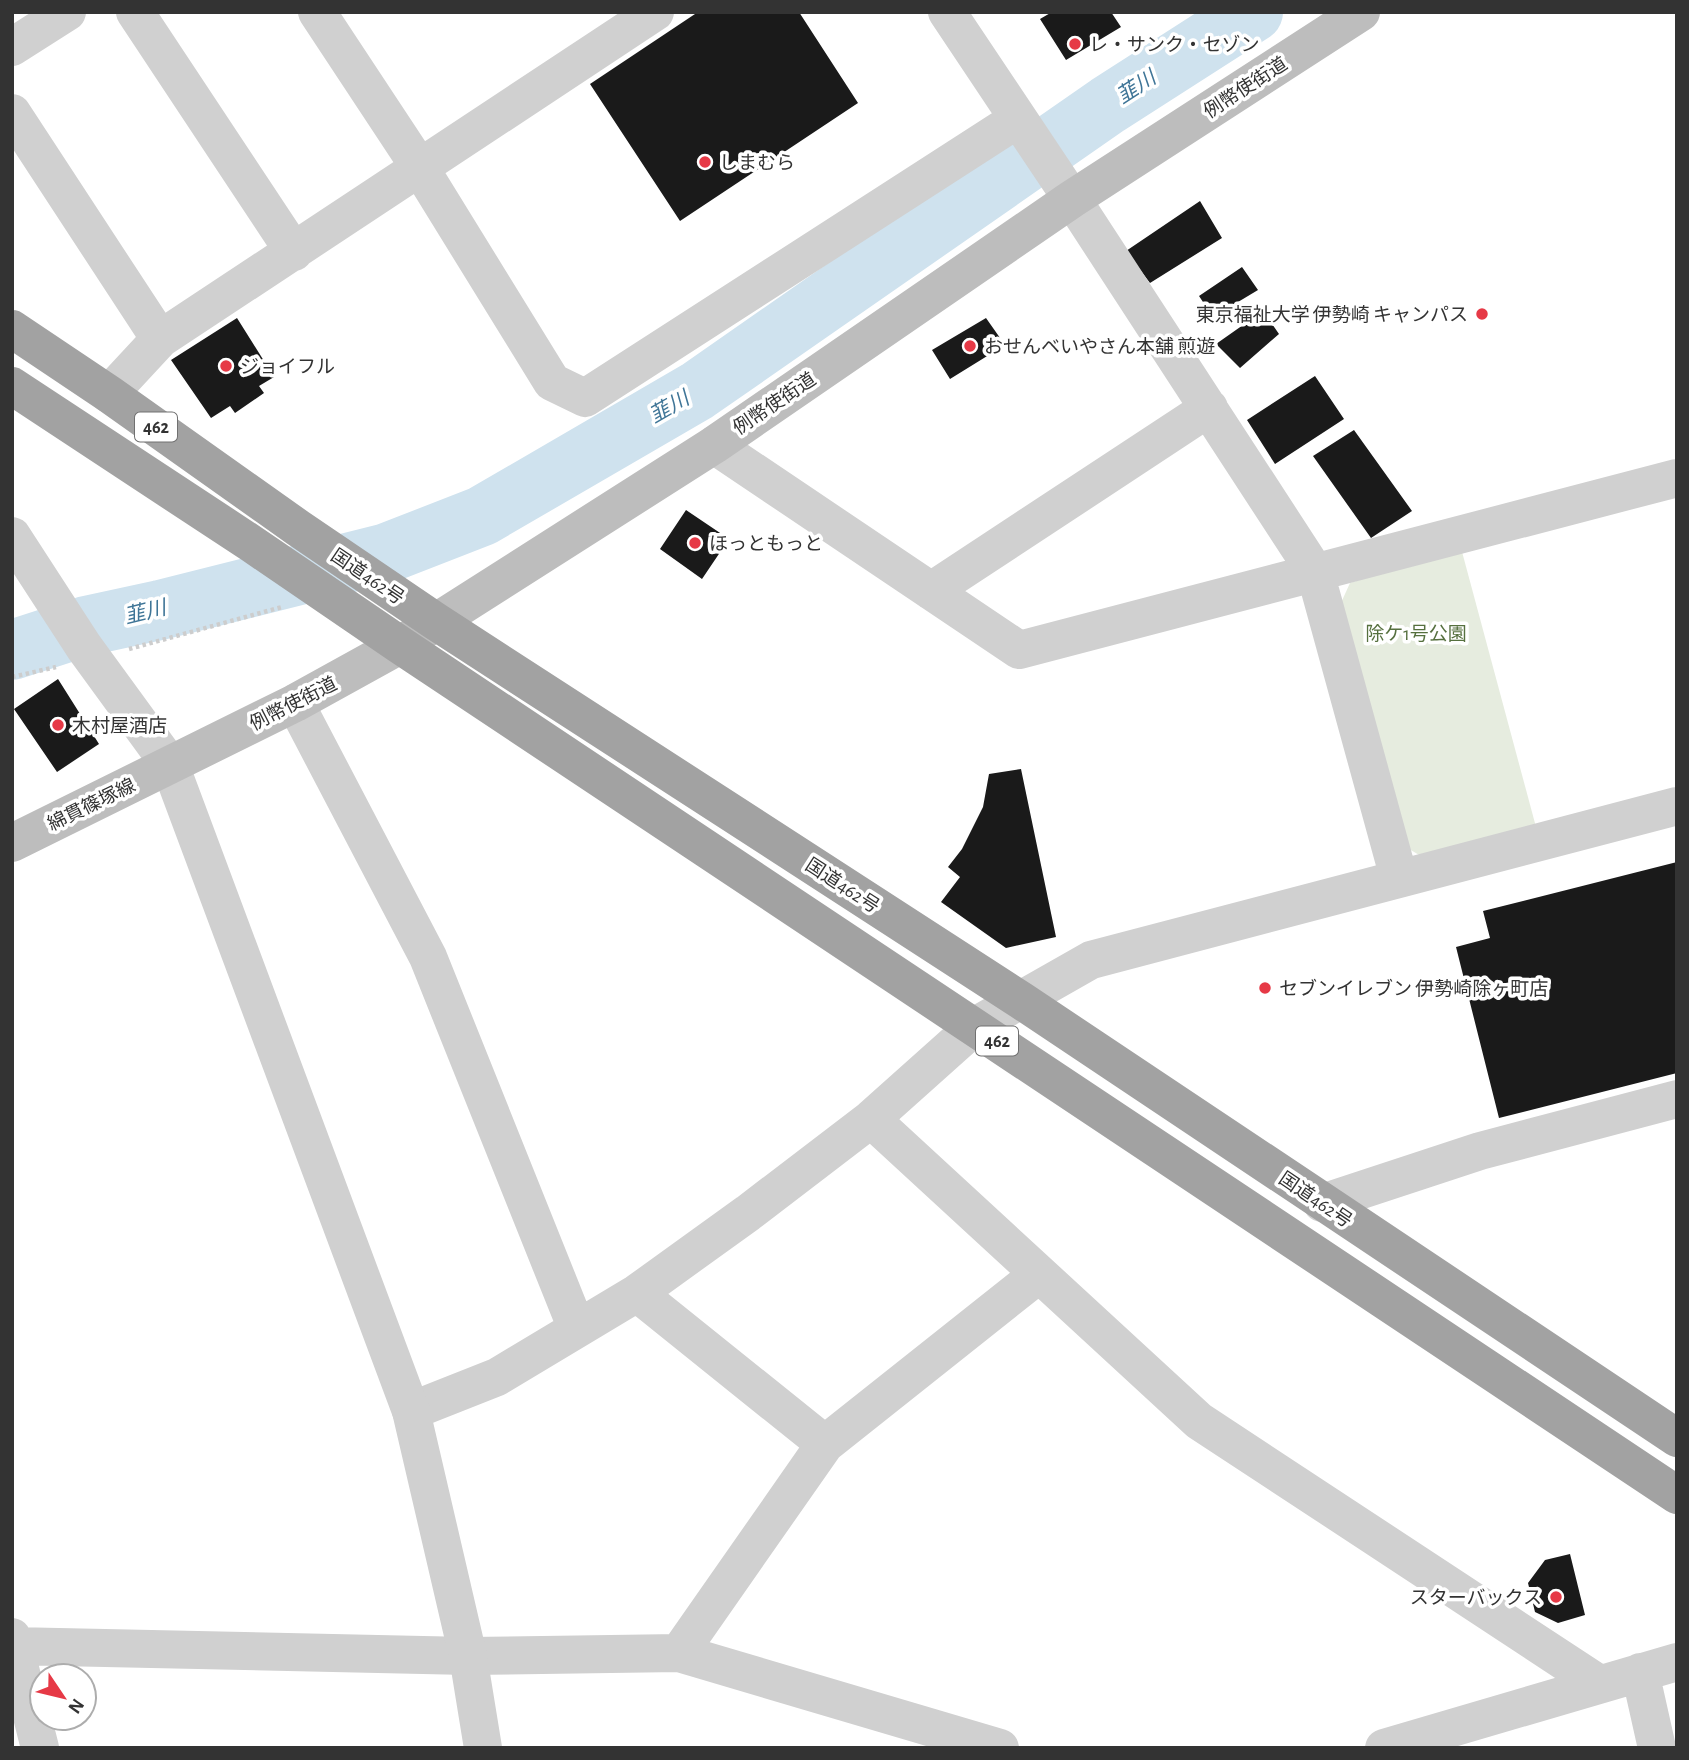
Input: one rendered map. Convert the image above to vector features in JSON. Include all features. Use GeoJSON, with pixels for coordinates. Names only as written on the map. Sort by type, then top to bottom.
{"type":"FeatureCollection","features":[{"type":"Feature","properties":{"kind":"highway","name":"国道462号"},"geometry":{"type":"LineString","coordinates":[[12,329],[435,621],[1022,1001],[1677,1438]]}},
{"type":"Feature","properties":{"kind":"highway","name":"国道462号"},"geometry":{"type":"LineString","coordinates":[[12,386],[252,544],[303,596],[400,645],[1677,1495]]}},
{"type":"Feature","properties":{"kind":"main road","name":"例幣使街道"},"geometry":{"type":"LineString","coordinates":[[170,765],[295,703],[400,645],[713,445],[1072,200],[1360,12]]}},
{"type":"Feature","properties":{"kind":"main road","name":"綿貫篠塚線"},"geometry":{"type":"LineString","coordinates":[[12,843],[170,765]]}},
{"type":"Feature","properties":{"kind":"street"},"geometry":{"type":"LineString","coordinates":[[12,47],[67,12]]}},
{"type":"Feature","properties":{"kind":"street"},"geometry":{"type":"LineString","coordinates":[[135,12],[294,252]]}},
{"type":"Feature","properties":{"kind":"street"},"geometry":{"type":"LineString","coordinates":[[317,12],[420,168],[552,383],[585,398],[1018,119]]}},
{"type":"Feature","properties":{"kind":"street"},"geometry":{"type":"LineString","coordinates":[[109,394],[160,340],[655,12]]}},
{"type":"Feature","properties":{"kind":"street"},"geometry":{"type":"LineString","coordinates":[[947,12],[1315,572],[1399,878]]}},
{"type":"Feature","properties":{"kind":"street"},"geometry":{"type":"LineString","coordinates":[[12,113],[160,340]]}},
{"type":"Feature","properties":{"kind":"street"},"geometry":{"type":"LineString","coordinates":[[931,590],[1209,408]]}},
{"type":"Feature","properties":{"kind":"street"},"geometry":{"type":"LineString","coordinates":[[713,445],[1019,650],[1677,478]]}},
{"type":"Feature","properties":{"kind":"street"},"geometry":{"type":"LineString","coordinates":[[12,536],[88,653],[170,765],[411,1411],[468,1656],[483,1748]]}},
{"type":"Feature","properties":{"kind":"street"},"geometry":{"type":"LineString","coordinates":[[295,703],[428,957],[577,1329]]}},
{"type":"Feature","properties":{"kind":"street"},"geometry":{"type":"LineString","coordinates":[[411,1411],[497,1377],[637,1293],[871,1119],[975,1026],[1091,960],[1677,806]]}},
{"type":"Feature","properties":{"kind":"street"},"geometry":{"type":"LineString","coordinates":[[1322,1203],[1480,1151],[1677,1099]]}},
{"type":"Feature","properties":{"kind":"street"},"geometry":{"type":"LineString","coordinates":[[871,1119],[1199,1421],[1599,1684]]}},
{"type":"Feature","properties":{"kind":"street"},"geometry":{"type":"LineString","coordinates":[[679,1653],[825,1444],[1039,1274]]}},
{"type":"Feature","properties":{"kind":"street"},"geometry":{"type":"LineString","coordinates":[[637,1293],[825,1444]]}},
{"type":"Feature","properties":{"kind":"street"},"geometry":{"type":"LineString","coordinates":[[40,1748],[13,1643],[468,1656],[679,1653],[1000,1748]]}},
{"type":"Feature","properties":{"kind":"street"},"geometry":{"type":"LineString","coordinates":[[1384,1748],[1677,1662]]}},
{"type":"Feature","properties":{"kind":"street"},"geometry":{"type":"LineString","coordinates":[[1640,1672],[1657,1748]]}},
{"type":"Feature","properties":{"kind":"path"},"geometry":{"type":"LineString","coordinates":[[88,653],[303,596]]}},
{"type":"Feature","properties":{"kind":"green space","name":"除ケ1号公園"},"geometry":{"type":"Polygon","coordinates":[[[1461,548],[1536,827],[1426,859],[1409,849],[1340,605],[1350,583],[1461,548]]]}},
{"type":"Feature","properties":{"kind":"building","name":"しまむら"},"geometry":{"type":"Polygon","coordinates":[[[698,12],[799,12],[858,103],[680,221],[590,84],[698,12]]]}},
{"type":"Feature","properties":{"kind":"building","name":"レ・サンク・セゾン"},"geometry":{"type":"Polygon","coordinates":[[[1052,12],[1111,12],[1121,27],[1066,60],[1040,19],[1052,12]]]}},
{"type":"Feature","properties":{"kind":"building"},"geometry":{"type":"Polygon","coordinates":[[[1200,201],[1222,238],[1150,283],[1126,251],[1200,201]]]}},
{"type":"Feature","properties":{"kind":"building"},"geometry":{"type":"Polygon","coordinates":[[[1242,267],[1258,290],[1213,317],[1199,296],[1242,267]]]}},
{"type":"Feature","properties":{"kind":"building"},"geometry":{"type":"Polygon","coordinates":[[[1263,311],[1279,334],[1240,368],[1216,344],[1263,311]]]}},
{"type":"Feature","properties":{"kind":"building"},"geometry":{"type":"Polygon","coordinates":[[[237,318],[274,377],[259,386],[264,393],[235,413],[230,406],[211,418],[171,360],[237,318]]]}},
{"type":"Feature","properties":{"kind":"building"},"geometry":{"type":"Polygon","coordinates":[[[986,318],[1005,345],[950,379],[932,350],[986,318]]]}},
{"type":"Feature","properties":{"kind":"building"},"geometry":{"type":"Polygon","coordinates":[[[1315,376],[1344,419],[1275,464],[1247,420],[1315,376]]]}},
{"type":"Feature","properties":{"kind":"building"},"geometry":{"type":"Polygon","coordinates":[[[1354,430],[1412,511],[1371,538],[1313,456],[1354,430]]]}},
{"type":"Feature","properties":{"kind":"building"},"geometry":{"type":"Polygon","coordinates":[[[686,510],[729,539],[702,579],[660,549],[686,510]]]}},
{"type":"Feature","properties":{"kind":"building"},"geometry":{"type":"Polygon","coordinates":[[[58,679],[99,744],[57,772],[14,709],[58,679]]]}},
{"type":"Feature","properties":{"kind":"building"},"geometry":{"type":"Polygon","coordinates":[[[1021,769],[1056,937],[1006,948],[941,902],[960,877],[948,867],[962,849],[983,807],[989,774],[1021,769]]]}},
{"type":"Feature","properties":{"kind":"building"},"geometry":{"type":"Polygon","coordinates":[[[1677,862],[1677,1073],[1499,1118],[1456,947],[1490,938],[1483,911],[1677,862]]]}},
{"type":"Feature","properties":{"kind":"building","name":"スターバックス"},"geometry":{"type":"Polygon","coordinates":[[[1570,1554],[1585,1615],[1558,1623],[1535,1612],[1528,1583],[1545,1560],[1570,1554]]]}},
{"type":"Feature","properties":{"kind":"waterway","name":"韮川"},"geometry":{"type":"LineString","coordinates":[[12,650],[86,626],[387,553],[482,516],[697,391],[1108,105],[1253,12]]}},
{"type":"Feature","properties":{"kind":"place","name":"レ・サンク・セゾン"},"geometry":{"type":"Point","coordinates":[1075,44]}},
{"type":"Feature","properties":{"kind":"place","name":"しまむら"},"geometry":{"type":"Point","coordinates":[705,162]}},
{"type":"Feature","properties":{"kind":"place","name":"東京福祉大学 伊勢崎 キャンパス"},"geometry":{"type":"Point","coordinates":[1482,314]}},
{"type":"Feature","properties":{"kind":"place","name":"おせんベいやさん本舗 煎遊"},"geometry":{"type":"Point","coordinates":[970,346]}},
{"type":"Feature","properties":{"kind":"place","name":"ジョイフル"},"geometry":{"type":"Point","coordinates":[226,366]}},
{"type":"Feature","properties":{"kind":"place","name":"ほっともっと"},"geometry":{"type":"Point","coordinates":[695,543]}},
{"type":"Feature","properties":{"kind":"place","name":"木村屋酒店"},"geometry":{"type":"Point","coordinates":[58,725]}},
{"type":"Feature","properties":{"kind":"place","name":"セブンイレブン 伊勢崎除ヶ町店"},"geometry":{"type":"Point","coordinates":[1265,988]}},
{"type":"Feature","properties":{"kind":"place","name":"スターバックス"},"geometry":{"type":"Point","coordinates":[1556,1597]}}]}
